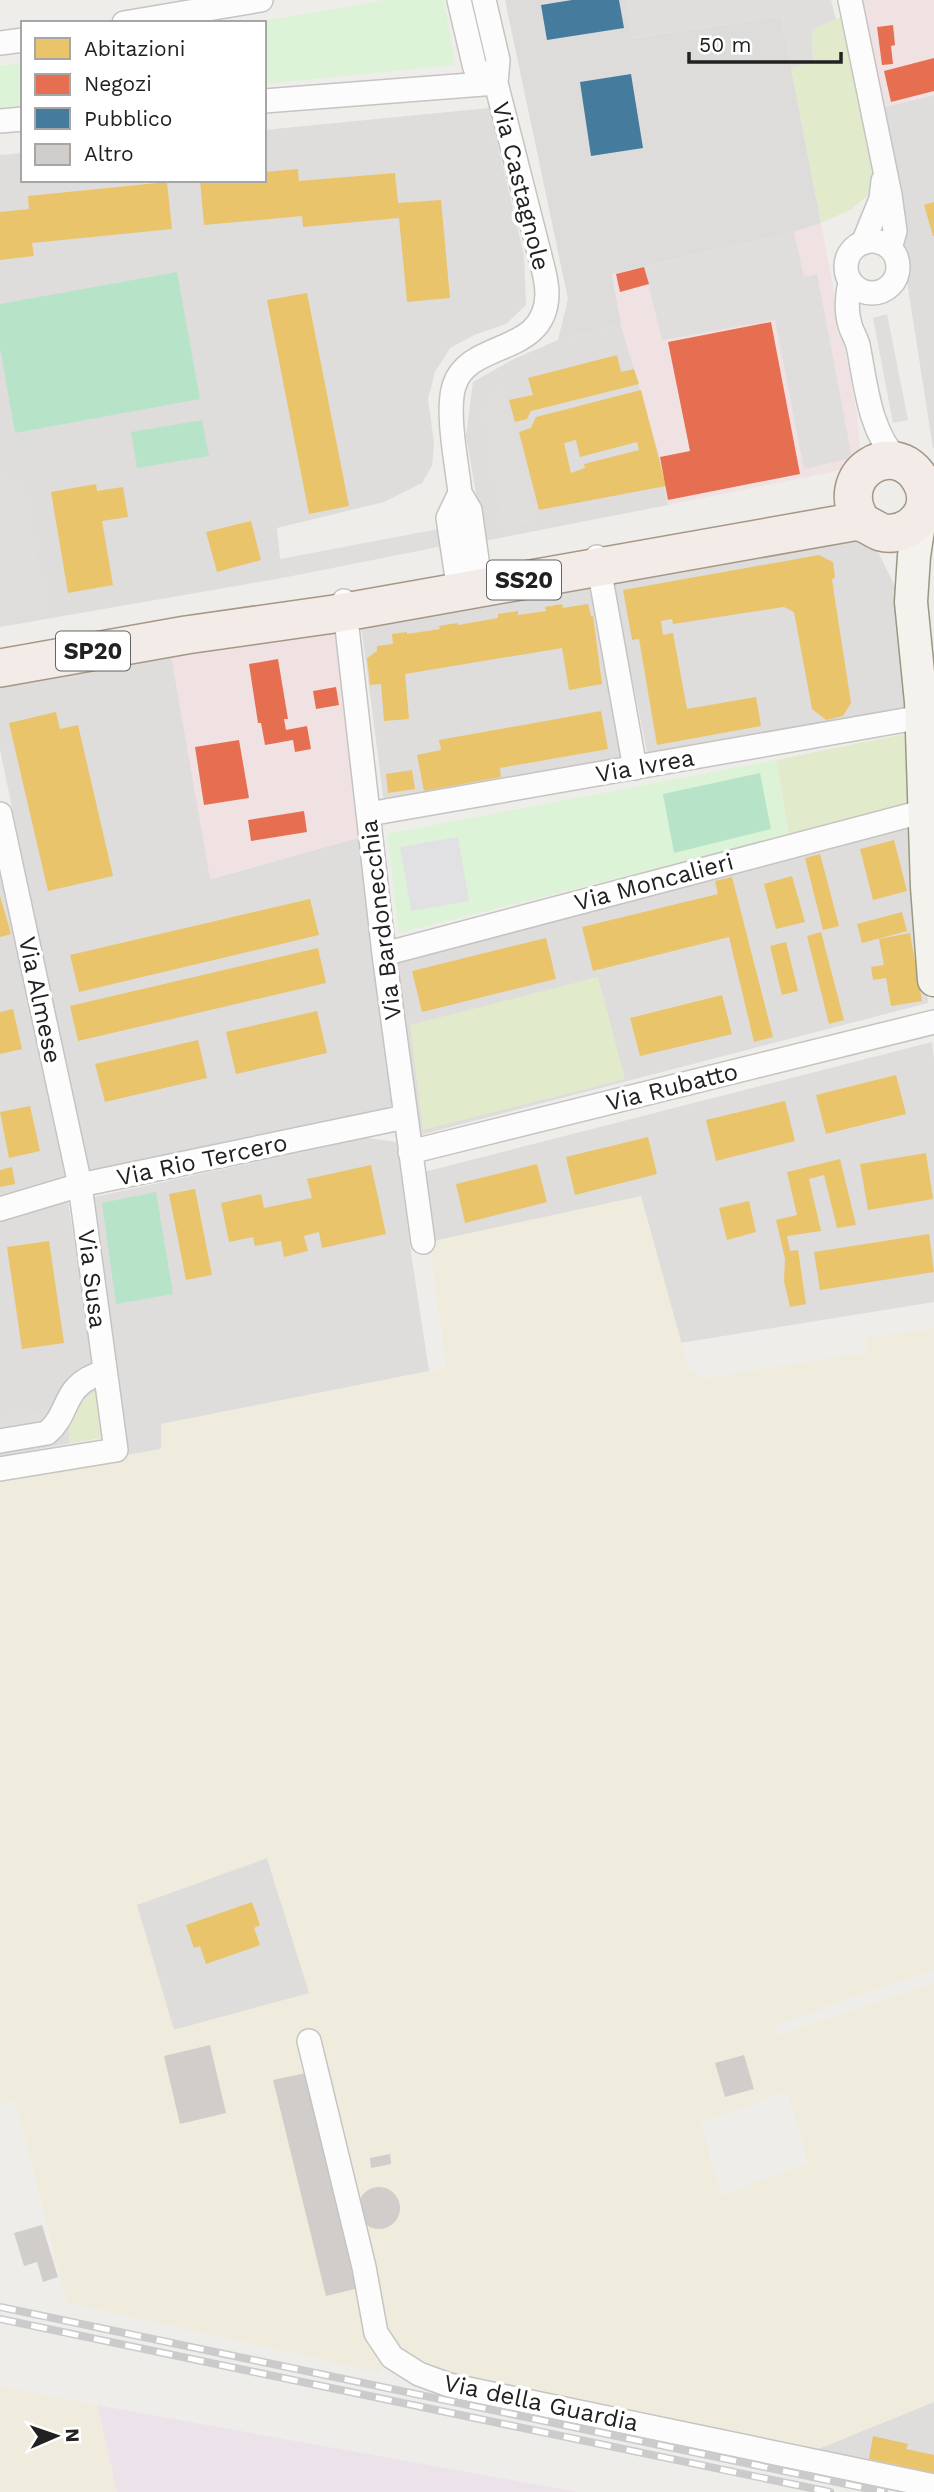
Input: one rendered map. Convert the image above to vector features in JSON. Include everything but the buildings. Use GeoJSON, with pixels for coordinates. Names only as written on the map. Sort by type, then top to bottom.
{"type":"FeatureCollection","features":[{"type":"Feature","properties":{"kind":"main road","name":"SS20"},"geometry":{"type":"LineString","coordinates":[[186,635],[597,560],[899,493]]}},
{"type":"Feature","properties":{"kind":"main road","name":"SP20"},"geometry":{"type":"LineString","coordinates":[[0,668],[186,635]]}},
{"type":"Feature","properties":{"kind":"street"},"geometry":{"type":"LineString","coordinates":[[136,21],[261,0]]}},
{"type":"Feature","properties":{"kind":"street","name":"Via Castagnole"},"geometry":{"type":"LineString","coordinates":[[458,0],[475,68],[496,83]]}},
{"type":"Feature","properties":{"kind":"street","name":"Via Castagnole"},"geometry":{"type":"LineString","coordinates":[[469,583],[470,510],[460,492],[451,404],[454,386],[467,365],[522,340],[535,328],[540,322],[547,295],[544,268],[496,83],[498,60],[484,0]]}},
{"type":"Feature","properties":{"kind":"street"},"geometry":{"type":"LineString","coordinates":[[850,0],[895,231],[890,248]]}},
{"type":"Feature","properties":{"kind":"street"},"geometry":{"type":"LineString","coordinates":[[0,43],[21,40]]}},
{"type":"Feature","properties":{"kind":"street"},"geometry":{"type":"LineString","coordinates":[[266,101],[496,83]]}},
{"type":"Feature","properties":{"kind":"street"},"geometry":{"type":"LineString","coordinates":[[0,121],[21,119]]}},
{"type":"Feature","properties":{"kind":"street"},"geometry":{"type":"LineString","coordinates":[[863,243],[881,199],[885,171]]}},
{"type":"Feature","properties":{"kind":"street"},"geometry":{"type":"LineString","coordinates":[[875,241],[890,248],[898,264],[897,272],[888,287],[872,293],[856,288],[850,282],[847,274],[848,257],[852,250],[863,243],[875,241]]}},
{"type":"Feature","properties":{"kind":"street"},"geometry":{"type":"LineString","coordinates":[[850,282],[850,325],[857,341],[869,404],[886,449],[914,555],[911,602]]}},
{"type":"Feature","properties":{"kind":"street"},"geometry":{"type":"LineString","coordinates":[[857,341],[862,313],[872,293]]}},
{"type":"Feature","properties":{"kind":"street"},"geometry":{"type":"LineString","coordinates":[[899,493],[922,718],[927,887],[934,980]]}},
{"type":"Feature","properties":{"kind":"street"},"geometry":{"type":"LineString","coordinates":[[597,560],[635,768]]}},
{"type":"Feature","properties":{"kind":"street","name":"Via Bardonecchia"},"geometry":{"type":"LineString","coordinates":[[345,605],[384,954],[423,1242]]}},
{"type":"Feature","properties":{"kind":"street","name":"Via Ivrea"},"geometry":{"type":"LineString","coordinates":[[369,814],[922,718]]}},
{"type":"Feature","properties":{"kind":"street","name":"Via Moncalieri"},"geometry":{"type":"LineString","coordinates":[[384,954],[925,811]]}},
{"type":"Feature","properties":{"kind":"street","name":"Via Almese"},"geometry":{"type":"LineString","coordinates":[[0,814],[80,1185]]}},
{"type":"Feature","properties":{"kind":"street","name":"Via Rubatto"},"geometry":{"type":"LineString","coordinates":[[410,1152],[934,1022]]}},
{"type":"Feature","properties":{"kind":"street","name":"Via Rio Tercero"},"geometry":{"type":"LineString","coordinates":[[0,1209],[80,1185],[405,1117]]}},
{"type":"Feature","properties":{"kind":"street","name":"Via Susa"},"geometry":{"type":"LineString","coordinates":[[0,1469],[116,1450],[80,1185]]}},
{"type":"Feature","properties":{"kind":"street"},"geometry":{"type":"LineString","coordinates":[[0,1441],[47,1433],[73,1390],[90,1376],[104,1372]]}},
{"type":"Feature","properties":{"kind":"street","name":"Via della Guardia"},"geometry":{"type":"LineString","coordinates":[[309,2041],[364,2267],[376,2333],[392,2357],[419,2374],[449,2385],[934,2486]]}},
{"type":"Feature","properties":{"kind":"shaded area"},"geometry":{"type":"Polygon","coordinates":[[[505,0],[626,0],[632,38],[781,16],[821,223],[794,232],[612,274],[621,325],[558,340],[568,299],[505,0]]]}},
{"type":"Feature","properties":{"kind":"shaded area"},"geometry":{"type":"Polygon","coordinates":[[[626,0],[831,0],[836,19],[812,30],[813,62],[791,68],[781,16],[631,38],[626,0]]]}},
{"type":"Feature","properties":{"kind":"shaded area"},"geometry":{"type":"Polygon","coordinates":[[[863,0],[934,0],[934,95],[880,108],[863,0]]]}},
{"type":"Feature","properties":{"kind":"shaded area"},"geometry":{"type":"Polygon","coordinates":[[[934,95],[934,448],[933,448],[880,108],[934,95]]]}},
{"type":"Feature","properties":{"kind":"shaded area"},"geometry":{"type":"Polygon","coordinates":[[[489,108],[524,255],[526,305],[506,324],[474,335],[450,348],[435,372],[428,399],[434,443],[432,466],[422,483],[384,502],[277,528],[282,578],[0,627],[0,155],[21,153],[21,182],[266,182],[266,130],[489,108]]]}},
{"type":"Feature","properties":{"kind":"shaded area"},"geometry":{"type":"Polygon","coordinates":[[[821,223],[857,414],[861,466],[668,505],[660,457],[621,325],[611,274],[794,232],[821,223]]]}},
{"type":"Feature","properties":{"kind":"shaded area"},"geometry":{"type":"Polygon","coordinates":[[[794,232],[804,277],[817,274],[852,458],[804,469],[775,320],[662,340],[644,267],[794,232]]]}},
{"type":"Feature","properties":{"kind":"shaded area"},"geometry":{"type":"Polygon","coordinates":[[[887,314],[908,420],[893,423],[873,318],[887,314]]]}},
{"type":"Feature","properties":{"kind":"shaded area"},"geometry":{"type":"Polygon","coordinates":[[[621,325],[660,457],[668,505],[484,541],[466,436],[473,382],[514,359],[558,340],[621,325]]]}},
{"type":"Feature","properties":{"kind":"shaded area"},"geometry":{"type":"Polygon","coordinates":[[[502,388],[536,522],[503,529],[486,412],[491,395],[502,388]]]}},
{"type":"Feature","properties":{"kind":"shaded area"},"geometry":{"type":"Polygon","coordinates":[[[0,471],[5,481],[24,489],[46,613],[0,619],[0,471]]]}},
{"type":"Feature","properties":{"kind":"shaded area"},"geometry":{"type":"Polygon","coordinates":[[[444,528],[448,545],[282,578],[280,559],[444,528]]]}},
{"type":"Feature","properties":{"kind":"shaded area"},"geometry":{"type":"Polygon","coordinates":[[[847,534],[874,543],[900,597],[910,709],[648,757],[611,574],[847,534]]]}},
{"type":"Feature","properties":{"kind":"shaded area"},"geometry":{"type":"Polygon","coordinates":[[[591,578],[623,757],[384,803],[361,625],[591,578]]]}},
{"type":"Feature","properties":{"kind":"shaded area"},"geometry":{"type":"Polygon","coordinates":[[[334,625],[358,838],[210,879],[171,655],[334,625]]]}},
{"type":"Feature","properties":{"kind":"shaded area"},"geometry":{"type":"Polygon","coordinates":[[[171,655],[211,879],[358,838],[392,1105],[376,1115],[89,1176],[0,750],[0,682],[171,655]]]}},
{"type":"Feature","properties":{"kind":"shaded area"},"geometry":{"type":"Polygon","coordinates":[[[918,825],[928,1003],[416,1136],[395,960],[918,825]]]}},
{"type":"Feature","properties":{"kind":"shaded area"},"geometry":{"type":"Polygon","coordinates":[[[458,837],[469,901],[411,911],[400,847],[458,837]]]}},
{"type":"Feature","properties":{"kind":"shaded area"},"geometry":{"type":"Polygon","coordinates":[[[0,845],[70,1177],[0,1197],[0,845]]]}},
{"type":"Feature","properties":{"kind":"shaded area"},"geometry":{"type":"Polygon","coordinates":[[[932,1042],[934,1302],[680,1343],[641,1197],[429,1242],[424,1172],[932,1042]]]}},
{"type":"Feature","properties":{"kind":"shaded area"},"geometry":{"type":"Polygon","coordinates":[[[367,1138],[397,1142],[429,1371],[162,1424],[161,1449],[127,1455],[90,1214],[94,1197],[367,1138]]]}},
{"type":"Feature","properties":{"kind":"shaded area"},"geometry":{"type":"Polygon","coordinates":[[[641,1196],[689,1370],[703,1378],[867,1352],[866,1338],[934,1328],[934,1970],[775,2025],[778,2035],[934,1983],[934,2402],[808,2453],[462,2379],[407,2358],[390,2340],[380,2373],[67,2303],[15,2100],[0,2105],[0,1483],[161,1449],[161,1424],[446,1368],[429,1242],[641,1196]],[[267,1858],[137,1905],[174,2030],[309,1993],[267,1858]],[[787,2092],[701,2122],[721,2195],[808,2163],[787,2092]]]}},
{"type":"Feature","properties":{"kind":"shaded area"},"geometry":{"type":"Polygon","coordinates":[[[68,1201],[105,1437],[0,1456],[0,1221],[68,1201]]]}},
{"type":"Feature","properties":{"kind":"shaded area"},"geometry":{"type":"Polygon","coordinates":[[[53,1409],[43,1425],[0,1432],[0,1418],[53,1409]]]}},
{"type":"Feature","properties":{"kind":"shaded area"},"geometry":{"type":"Polygon","coordinates":[[[267,1858],[310,1994],[173,2030],[136,1905],[267,1858]]]}},
{"type":"Feature","properties":{"kind":"shaded area"},"geometry":{"type":"Polygon","coordinates":[[[0,2386],[97,2405],[117,2492],[0,2492],[0,2386]]]}},
{"type":"Feature","properties":{"kind":"shaded area"},"geometry":{"type":"Polygon","coordinates":[[[934,2402],[934,2477],[808,2453],[934,2402]]]}},
{"type":"Feature","properties":{"kind":"shaded area"},"geometry":{"type":"Polygon","coordinates":[[[97,2405],[578,2492],[117,2492],[97,2405]]]}},
{"type":"Feature","properties":{"kind":"green space"},"geometry":{"type":"Polygon","coordinates":[[[384,0],[444,0],[455,65],[266,84],[266,21],[263,21],[384,0]]]}},
{"type":"Feature","properties":{"kind":"green space"},"geometry":{"type":"Polygon","coordinates":[[[843,16],[875,189],[852,209],[821,223],[791,68],[813,62],[812,29],[843,16]]]}},
{"type":"Feature","properties":{"kind":"green space"},"geometry":{"type":"Polygon","coordinates":[[[21,62],[21,109],[0,112],[0,66],[21,62]]]}},
{"type":"Feature","properties":{"kind":"green space"},"geometry":{"type":"Polygon","coordinates":[[[177,272],[200,399],[15,433],[0,348],[0,304],[177,272]]]}},
{"type":"Feature","properties":{"kind":"green space"},"geometry":{"type":"Polygon","coordinates":[[[202,420],[209,456],[137,468],[131,432],[202,420]]]}},
{"type":"Feature","properties":{"kind":"green space"},"geometry":{"type":"Polygon","coordinates":[[[904,734],[911,808],[789,835],[776,760],[904,734]]]}},
{"type":"Feature","properties":{"kind":"green space"},"geometry":{"type":"Polygon","coordinates":[[[776,760],[789,835],[399,933],[387,834],[776,760]]]}},
{"type":"Feature","properties":{"kind":"green space"},"geometry":{"type":"Polygon","coordinates":[[[760,773],[771,829],[674,853],[663,794],[760,773]]]}},
{"type":"Feature","properties":{"kind":"green space"},"geometry":{"type":"Polygon","coordinates":[[[598,977],[625,1079],[423,1130],[410,1025],[598,977]]]}},
{"type":"Feature","properties":{"kind":"green space"},"geometry":{"type":"Polygon","coordinates":[[[156,1192],[173,1294],[116,1304],[102,1203],[156,1192]]]}},
{"type":"Feature","properties":{"kind":"green space"},"geometry":{"type":"Polygon","coordinates":[[[98,1390],[105,1437],[69,1443],[74,1412],[90,1394],[98,1390]]]}},
{"type":"Feature","properties":{"kind":"railway"},"geometry":{"type":"LineString","coordinates":[[0,2307],[884,2492]]}},
{"type":"Feature","properties":{"kind":"railway"},"geometry":{"type":"LineString","coordinates":[[0,2319],[830,2492]]}}]}
